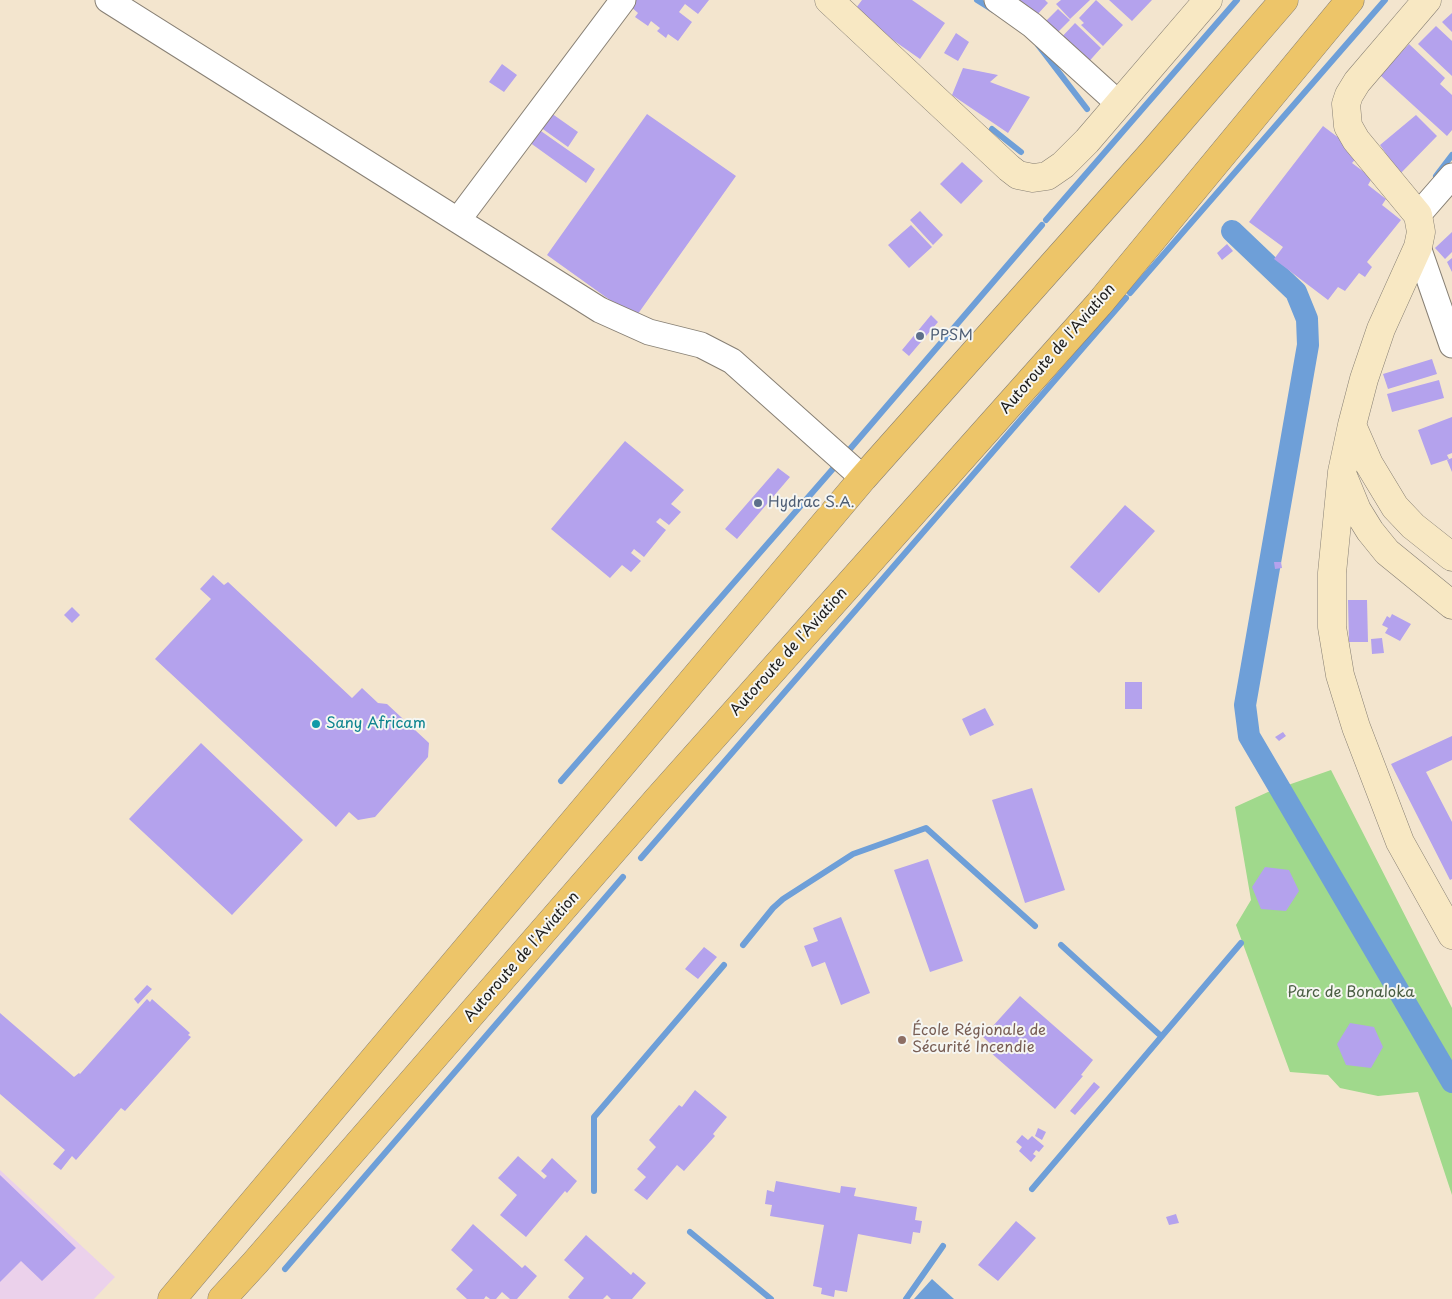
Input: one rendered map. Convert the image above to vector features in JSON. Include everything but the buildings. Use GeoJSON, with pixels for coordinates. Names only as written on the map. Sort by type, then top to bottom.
{"type":"FeatureCollection","features":[{"type":"Feature","properties":{"kind":"highway"},"geometry":{"type":"LineString","coordinates":[[172,1299],[863,478],[1153,152],[1284,0]]}},
{"type":"Feature","properties":{"kind":"highway","name":"Autoroute de l'Aviation"},"geometry":{"type":"LineString","coordinates":[[222,1299],[657,800],[1098,304],[1350,0]]}},
{"type":"Feature","properties":{"kind":"main road"},"geometry":{"type":"LineString","coordinates":[[829,0],[1009,168],[1018,175],[1033,178],[1046,176],[1063,165],[1087,141],[1201,2]]}},
{"type":"Feature","properties":{"kind":"main road"},"geometry":{"type":"LineString","coordinates":[[1427,0],[1357,82],[1346,104],[1348,126],[1356,140],[1418,215],[1421,232],[1418,247],[1381,329],[1364,379],[1352,425],[1342,472],[1332,573],[1332,627],[1340,675],[1356,727],[1400,842],[1452,934]]}},
{"type":"Feature","properties":{"kind":"main road"},"geometry":{"type":"LineString","coordinates":[[1352,425],[1369,464],[1395,508],[1413,526],[1452,557]]}},
{"type":"Feature","properties":{"kind":"main road"},"geometry":{"type":"LineString","coordinates":[[1342,472],[1357,510],[1370,531],[1387,552],[1452,606]]}},
{"type":"Feature","properties":{"kind":"street"},"geometry":{"type":"LineString","coordinates":[[108,0],[600,310],[649,332],[701,345],[732,361],[863,478]]}},
{"type":"Feature","properties":{"kind":"street"},"geometry":{"type":"LineString","coordinates":[[458,220],[623,0]]}},
{"type":"Feature","properties":{"kind":"street"},"geometry":{"type":"LineString","coordinates":[[997,0],[1032,25],[1118,103]]}},
{"type":"Feature","properties":{"kind":"street"},"geometry":{"type":"LineString","coordinates":[[1418,215],[1452,176]]}},
{"type":"Feature","properties":{"kind":"street"},"geometry":{"type":"LineString","coordinates":[[1418,247],[1452,346]]}},
{"type":"Feature","properties":{"kind":"shaded area"},"geometry":{"type":"Polygon","coordinates":[[[0,1170],[115,1277],[94,1299],[0,1299],[0,1170]]]}},
{"type":"Feature","properties":{"kind":"green space","name":"Parc de Bonaloka"},"geometry":{"type":"Polygon","coordinates":[[[1331,770],[1452,1008],[1452,1195],[1418,1092],[1378,1096],[1340,1088],[1328,1075],[1290,1072],[1236,925],[1251,900],[1235,807],[1268,792],[1331,770]]]}},
{"type":"Feature","properties":{"kind":"water"},"geometry":{"type":"Polygon","coordinates":[[[932,1279],[954,1299],[914,1299],[932,1279]]]}},
{"type":"Feature","properties":{"kind":"waterway"},"geometry":{"type":"LineString","coordinates":[[977,0],[993,10]]}},
{"type":"Feature","properties":{"kind":"waterway"},"geometry":{"type":"LineString","coordinates":[[1046,220],[1237,0]]}},
{"type":"Feature","properties":{"kind":"waterway"},"geometry":{"type":"LineString","coordinates":[[1130,293],[1385,0]]}},
{"type":"Feature","properties":{"kind":"waterway"},"geometry":{"type":"LineString","coordinates":[[1038,45],[1087,109]]}},
{"type":"Feature","properties":{"kind":"waterway"},"geometry":{"type":"LineString","coordinates":[[992,129],[1021,152]]}},
{"type":"Feature","properties":{"kind":"waterway"},"geometry":{"type":"LineString","coordinates":[[1436,176],[1452,155]]}},
{"type":"Feature","properties":{"kind":"waterway"},"geometry":{"type":"LineString","coordinates":[[844,456],[1042,225]]}},
{"type":"Feature","properties":{"kind":"waterway"},"geometry":{"type":"LineString","coordinates":[[1232,231],[1296,292],[1307,319],[1308,345],[1245,705],[1249,736],[1452,1082]]}},
{"type":"Feature","properties":{"kind":"waterway"},"geometry":{"type":"LineString","coordinates":[[641,858],[1126,298]]}},
{"type":"Feature","properties":{"kind":"waterway"},"geometry":{"type":"LineString","coordinates":[[561,781],[838,463]]}},
{"type":"Feature","properties":{"kind":"waterway"},"geometry":{"type":"LineString","coordinates":[[743,945],[773,908],[783,899],[853,854],[926,828],[1035,926]]}},
{"type":"Feature","properties":{"kind":"waterway"},"geometry":{"type":"LineString","coordinates":[[285,1269],[623,877]]}},
{"type":"Feature","properties":{"kind":"waterway"},"geometry":{"type":"LineString","coordinates":[[1032,1189],[1241,943]]}},
{"type":"Feature","properties":{"kind":"waterway"},"geometry":{"type":"LineString","coordinates":[[1061,945],[1161,1036]]}},
{"type":"Feature","properties":{"kind":"waterway"},"geometry":{"type":"LineString","coordinates":[[594,1191],[594,1117],[724,965]]}},
{"type":"Feature","properties":{"kind":"waterway"},"geometry":{"type":"LineString","coordinates":[[690,1232],[771,1299]]}},
{"type":"Feature","properties":{"kind":"waterway"},"geometry":{"type":"LineString","coordinates":[[906,1299],[943,1246]]}},
{"type":"Feature","properties":{"kind":"place","name":"PPSM"},"geometry":{"type":"Point","coordinates":[920,336]}},
{"type":"Feature","properties":{"kind":"place","name":"Hydrac S.A."},"geometry":{"type":"Point","coordinates":[758,503]}},
{"type":"Feature","properties":{"kind":"place","name":"Sany Africam"},"geometry":{"type":"Point","coordinates":[316,724]}},
{"type":"Feature","properties":{"kind":"place","name":"École Régionale de Sécurité Incendie"},"geometry":{"type":"Point","coordinates":[902,1040]}}]}
